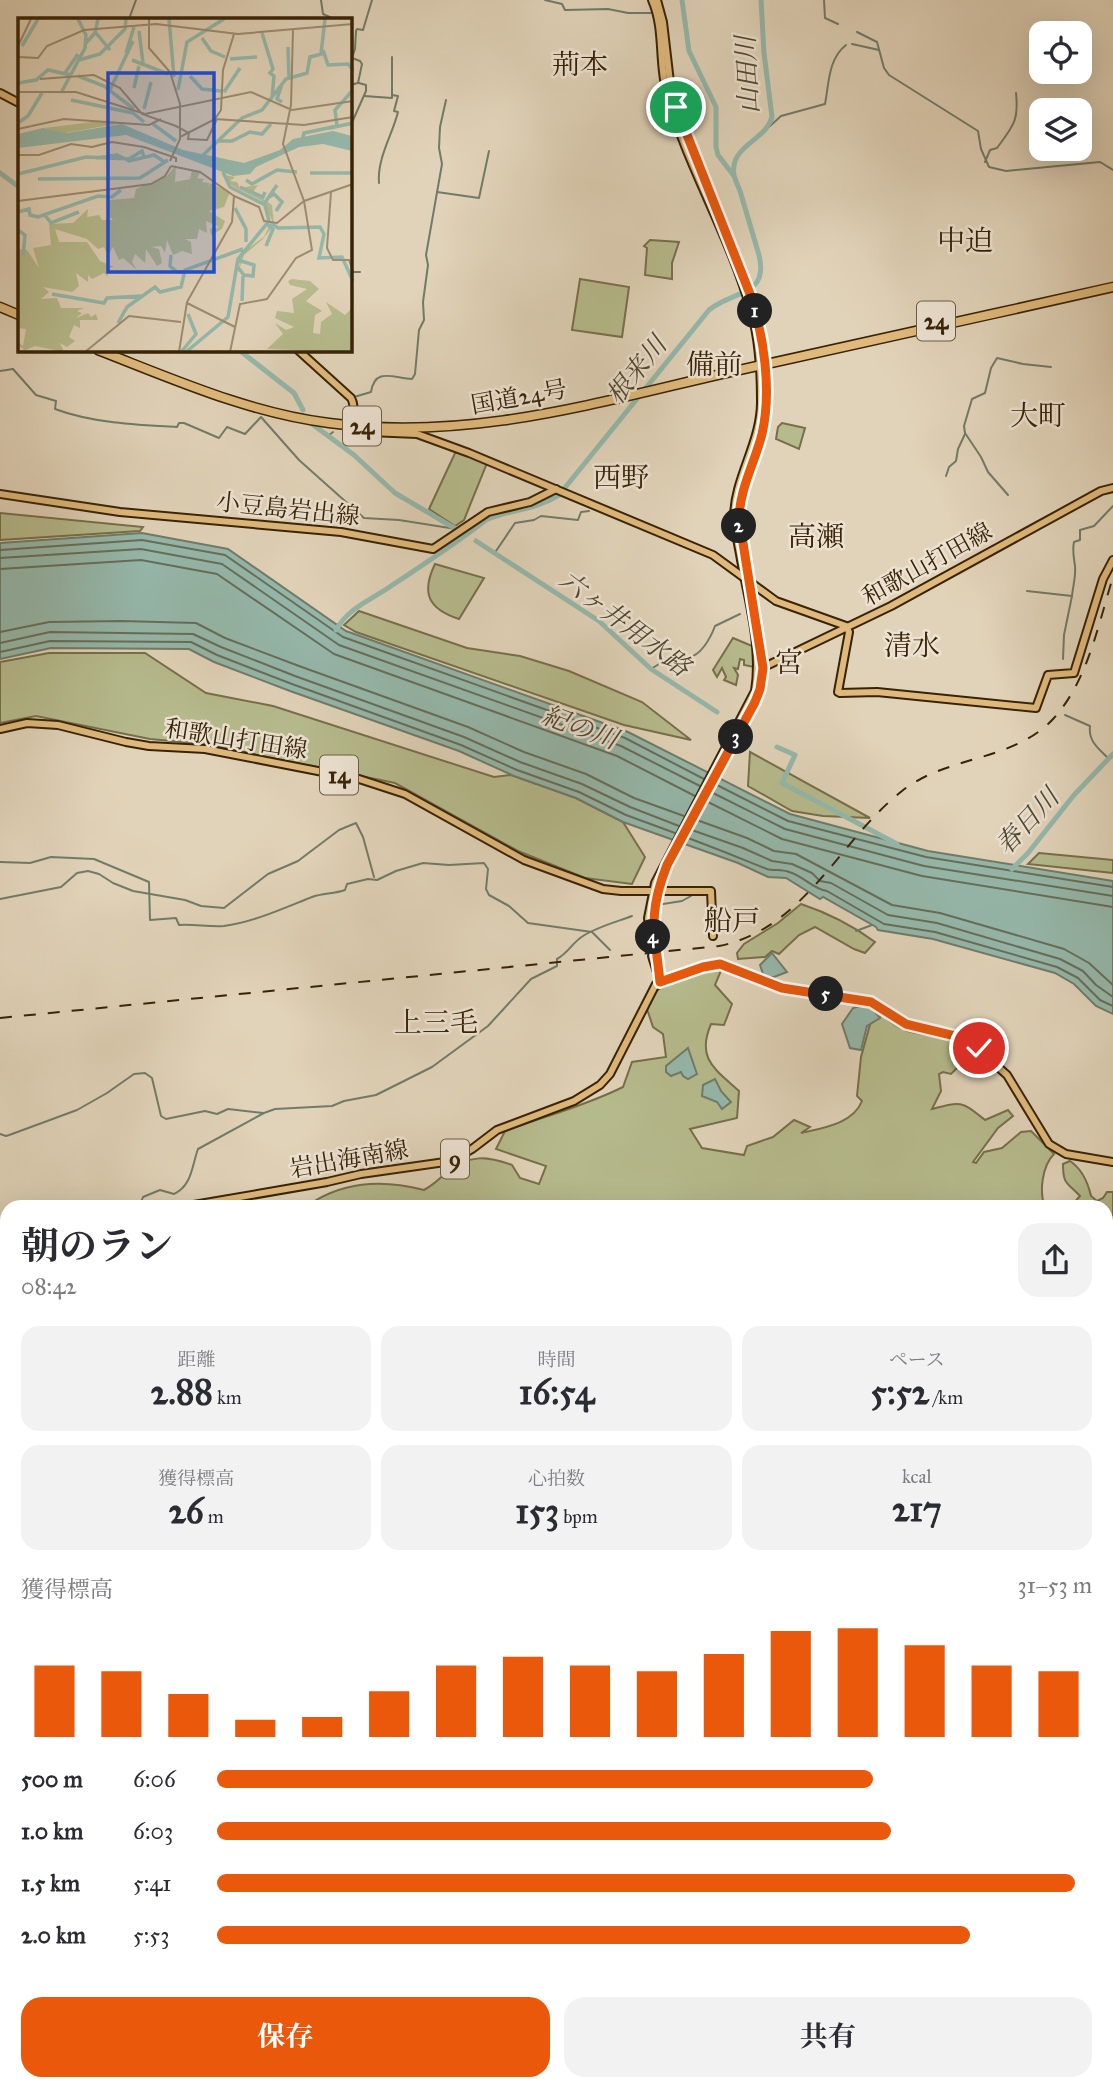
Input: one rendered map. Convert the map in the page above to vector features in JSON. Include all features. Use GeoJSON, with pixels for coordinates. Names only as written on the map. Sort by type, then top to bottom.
{"type":"FeatureCollection","features":[{"type":"Feature","properties":{"kind":"highway","name":"国道24号"},"geometry":{"type":"LineString","coordinates":[[103,352],[196,388],[262,409],[315,421],[421,429],[468,426],[536,415],[1113,284]]}},
{"type":"Feature","properties":{"kind":"highway"},"geometry":{"type":"LineString","coordinates":[[0,310],[18,317]]}},
{"type":"Feature","properties":{"kind":"highway","name":"国道24号"},"geometry":{"type":"LineString","coordinates":[[115,352],[207,388],[264,406],[354,423]]}},
{"type":"Feature","properties":{"kind":"main road"},"geometry":{"type":"LineString","coordinates":[[655,0],[663,22],[672,99],[745,286],[761,363],[766,406],[763,427],[739,509],[760,670]]}},
{"type":"Feature","properties":{"kind":"main road"},"geometry":{"type":"LineString","coordinates":[[0,93],[18,102]]}},
{"type":"Feature","properties":{"kind":"main road"},"geometry":{"type":"LineString","coordinates":[[300,352],[354,402],[354,435],[358,437],[369,432],[417,434],[469,453],[713,555],[776,601],[849,628],[838,692],[840,693],[877,692],[1035,708],[1046,677],[1074,673],[1103,579],[1113,560]]}},
{"type":"Feature","properties":{"kind":"main road"},"geometry":{"type":"LineString","coordinates":[[761,363],[761,402],[757,434],[739,486],[735,508],[741,560],[752,596],[760,689],[657,886],[653,948],[660,982],[720,964],[782,988],[871,1002],[914,1027],[960,1037],[979,1048],[1007,1074],[1049,1144],[1066,1154],[1113,1161]]}},
{"type":"Feature","properties":{"kind":"main road","name":"和歌山打田線"},"geometry":{"type":"LineString","coordinates":[[760,670],[849,628],[1101,491],[1113,488]]}},
{"type":"Feature","properties":{"kind":"main road","name":"小豆島岩出線"},"geometry":{"type":"LineString","coordinates":[[0,494],[120,512],[341,532],[433,550],[488,512],[530,502],[560,491]]}},
{"type":"Feature","properties":{"kind":"main road"},"geometry":{"type":"LineString","coordinates":[[730,566],[739,565],[741,560]]}},
{"type":"Feature","properties":{"kind":"main road"},"geometry":{"type":"LineString","coordinates":[[752,596],[755,591],[761,591]]}},
{"type":"Feature","properties":{"kind":"main road","name":"和歌山打田線"},"geometry":{"type":"LineString","coordinates":[[0,729],[27,723],[58,725],[126,742],[205,749],[368,781],[405,794],[505,851],[554,872],[611,890],[657,886],[711,891],[713,936]]}},
{"type":"Feature","properties":{"kind":"main road","name":"岩出海南線"},"geometry":{"type":"LineString","coordinates":[[222,1200],[361,1174],[445,1163],[459,1158],[497,1130],[574,1101],[600,1085],[616,1063],[652,989],[660,982]]}},
{"type":"Feature","properties":{"kind":"green space"},"geometry":{"type":"Polygon","coordinates":[[[650,240],[679,242],[672,263],[672,279],[645,275],[647,248],[644,246],[650,240]]]}},
{"type":"Feature","properties":{"kind":"green space"},"geometry":{"type":"Polygon","coordinates":[[[580,279],[629,287],[622,337],[572,330],[580,279]]]}},
{"type":"Feature","properties":{"kind":"green space"},"geometry":{"type":"Polygon","coordinates":[[[782,423],[805,428],[799,449],[776,439],[778,427],[782,423]]]}},
{"type":"Feature","properties":{"kind":"green space"},"geometry":{"type":"Polygon","coordinates":[[[456,451],[487,463],[464,520],[455,526],[429,509],[456,451]]]}},
{"type":"Feature","properties":{"kind":"green space"},"geometry":{"type":"Polygon","coordinates":[[[0,513],[143,527],[140,531],[0,540],[0,513]]]}},
{"type":"Feature","properties":{"kind":"green space"},"geometry":{"type":"Polygon","coordinates":[[[435,564],[484,578],[459,619],[440,610],[430,599],[428,583],[435,564]]]}},
{"type":"Feature","properties":{"kind":"green space"},"geometry":{"type":"Polygon","coordinates":[[[359,611],[467,648],[520,656],[569,671],[642,702],[691,740],[624,725],[356,632],[344,625],[359,611]]]}},
{"type":"Feature","properties":{"kind":"green space"},"geometry":{"type":"Polygon","coordinates":[[[733,638],[752,646],[754,667],[744,665],[744,660],[740,659],[738,669],[734,668],[738,675],[736,685],[724,680],[726,677],[722,668],[717,677],[713,670],[733,638]]]}},
{"type":"Feature","properties":{"kind":"green space"},"geometry":{"type":"Polygon","coordinates":[[[49,653],[145,653],[206,693],[273,706],[494,777],[511,775],[576,798],[623,822],[645,857],[632,884],[585,878],[518,851],[395,783],[204,744],[150,739],[36,716],[0,723],[0,662],[49,653]]]}},
{"type":"Feature","properties":{"kind":"green space"},"geometry":{"type":"Polygon","coordinates":[[[750,752],[870,818],[823,816],[792,811],[748,786],[750,752]]]}},
{"type":"Feature","properties":{"kind":"green space"},"geometry":{"type":"Polygon","coordinates":[[[1039,853],[1113,860],[1113,873],[1028,864],[1039,853]]]}},
{"type":"Feature","properties":{"kind":"green space"},"geometry":{"type":"Polygon","coordinates":[[[801,904],[840,920],[875,942],[865,953],[815,927],[799,935],[779,954],[772,951],[765,957],[738,959],[737,953],[744,944],[778,923],[801,904]]]}},
{"type":"Feature","properties":{"kind":"green space"},"geometry":{"type":"Polygon","coordinates":[[[722,968],[715,985],[732,1004],[724,1025],[711,1024],[707,1036],[707,1055],[722,1076],[739,1091],[737,1118],[690,1129],[702,1148],[744,1155],[747,1146],[773,1137],[794,1120],[810,1127],[801,1133],[836,1124],[852,1115],[862,1101],[857,1096],[861,1057],[871,1021],[882,1015],[905,1030],[947,1038],[961,1047],[966,1054],[964,1061],[951,1074],[939,1074],[941,1091],[932,1109],[961,1104],[985,1120],[1008,1110],[1013,1116],[998,1128],[973,1162],[976,1163],[984,1152],[1002,1148],[1021,1132],[1031,1131],[1054,1154],[1043,1179],[1043,1200],[316,1200],[332,1192],[362,1185],[392,1184],[424,1190],[455,1166],[479,1158],[512,1165],[520,1178],[539,1184],[546,1166],[496,1149],[505,1131],[609,1094],[623,1087],[632,1062],[666,1057],[663,1034],[653,1027],[647,1009],[655,991],[698,970],[722,968]]]}},
{"type":"Feature","properties":{"kind":"green space"},"geometry":{"type":"Polygon","coordinates":[[[1070,1161],[1074,1164],[1096,1200],[1077,1200],[1080,1196],[1067,1183],[1063,1164],[1070,1161]]]}},
{"type":"Feature","properties":{"kind":"green space"},"geometry":{"type":"Polygon","coordinates":[[[1107,1192],[1113,1192],[1113,1200],[1099,1200],[1107,1192]]]}},
{"type":"Feature","properties":{"kind":"water","name":"紀の川"},"geometry":{"type":"Polygon","coordinates":[[[142,533],[228,549],[346,631],[628,732],[790,814],[928,851],[1113,881],[1113,1014],[1096,1006],[1074,984],[1055,973],[933,939],[878,930],[786,878],[768,877],[738,863],[623,822],[576,798],[514,776],[459,751],[290,691],[214,662],[189,649],[51,648],[0,659],[0,543],[142,533]]]}},
{"type":"Feature","properties":{"kind":"water"},"geometry":{"type":"Polygon","coordinates":[[[772,953],[787,972],[774,977],[764,977],[760,965],[772,953]]]}},
{"type":"Feature","properties":{"kind":"water"},"geometry":{"type":"Polygon","coordinates":[[[868,1004],[880,1018],[867,1026],[861,1050],[850,1048],[842,1024],[853,1008],[868,1004]]]}},
{"type":"Feature","properties":{"kind":"water"},"geometry":{"type":"Polygon","coordinates":[[[688,1048],[697,1074],[688,1079],[681,1072],[671,1076],[666,1072],[666,1066],[688,1048]]]}},
{"type":"Feature","properties":{"kind":"water"},"geometry":{"type":"Polygon","coordinates":[[[715,1079],[731,1102],[722,1109],[717,1102],[702,1096],[703,1085],[715,1079]]]}},
{"type":"Feature","properties":{"kind":"waterway"},"geometry":{"type":"LineString","coordinates":[[129,18],[136,0]]}},
{"type":"Feature","properties":{"kind":"waterway"},"geometry":{"type":"LineString","coordinates":[[321,0],[323,14],[332,18]]}},
{"type":"Feature","properties":{"kind":"waterway"},"geometry":{"type":"LineString","coordinates":[[352,58],[356,31],[363,30],[372,0]]}},
{"type":"Feature","properties":{"kind":"waterway"},"geometry":{"type":"LineString","coordinates":[[545,0],[562,4],[565,10],[608,9],[628,13],[653,13]]}},
{"type":"Feature","properties":{"kind":"waterway","name":"根来川"},"geometry":{"type":"LineString","coordinates":[[336,630],[353,610],[486,520],[540,504],[559,495],[709,310],[747,291],[759,279],[759,255],[740,191],[734,176],[718,155],[716,107],[689,51],[682,0]]}},
{"type":"Feature","properties":{"kind":"waterway","name":"山田川"},"geometry":{"type":"LineString","coordinates":[[734,176],[737,157],[762,132],[772,117],[761,0]]}},
{"type":"Feature","properties":{"kind":"waterway"},"geometry":{"type":"LineString","coordinates":[[824,0],[825,18],[838,24]]}},
{"type":"Feature","properties":{"kind":"waterway"},"geometry":{"type":"LineString","coordinates":[[857,32],[877,42],[884,68],[889,75],[978,131],[981,149],[989,167],[1006,171],[1100,162],[1113,170]]}},
{"type":"Feature","properties":{"kind":"waterway"},"geometry":{"type":"LineString","coordinates":[[852,44],[879,50]]}},
{"type":"Feature","properties":{"kind":"waterway"},"geometry":{"type":"LineString","coordinates":[[769,127],[781,116],[825,104],[832,65],[846,45]]}},
{"type":"Feature","properties":{"kind":"waterway"},"geometry":{"type":"LineString","coordinates":[[364,96],[392,98],[392,57]]}},
{"type":"Feature","properties":{"kind":"waterway"},"geometry":{"type":"LineString","coordinates":[[352,58],[362,64],[358,83],[352,84]]}},
{"type":"Feature","properties":{"kind":"waterway"},"geometry":{"type":"LineString","coordinates":[[352,122],[366,91],[366,85],[359,83]]}},
{"type":"Feature","properties":{"kind":"waterway"},"geometry":{"type":"LineString","coordinates":[[985,162],[990,150],[997,148],[1014,123],[1017,110],[1016,93]]}},
{"type":"Feature","properties":{"kind":"waterway"},"geometry":{"type":"LineString","coordinates":[[379,183],[383,156],[398,112],[394,111],[398,96],[392,95]]}},
{"type":"Feature","properties":{"kind":"waterway"},"geometry":{"type":"LineString","coordinates":[[354,397],[371,392],[376,379],[381,377],[412,379],[415,374],[419,330],[424,320],[423,302],[428,265],[426,255],[442,164],[439,148],[440,127],[446,100]]}},
{"type":"Feature","properties":{"kind":"waterway"},"geometry":{"type":"LineString","coordinates":[[437,192],[479,198],[489,151]]}},
{"type":"Feature","properties":{"kind":"waterway","name":"六ヶ井用水路"},"geometry":{"type":"LineString","coordinates":[[0,173],[18,186]]}},
{"type":"Feature","properties":{"kind":"waterway"},"geometry":{"type":"LineString","coordinates":[[352,272],[360,272]]}},
{"type":"Feature","properties":{"kind":"waterway","name":"六ヶ井用水路"},"geometry":{"type":"LineString","coordinates":[[242,352],[294,393],[303,410]]}},
{"type":"Feature","properties":{"kind":"waterway"},"geometry":{"type":"LineString","coordinates":[[1008,495],[988,472],[965,433],[964,426],[972,399],[985,393],[991,368],[997,358],[1051,367]]}},
{"type":"Feature","properties":{"kind":"waterway"},"geometry":{"type":"LineString","coordinates":[[0,371],[13,369],[36,395],[56,401],[55,409],[100,420],[177,427],[179,423],[184,423],[219,438],[227,427],[245,434],[261,417],[299,460],[364,518],[399,520],[456,529]]}},
{"type":"Feature","properties":{"kind":"waterway"},"geometry":{"type":"LineString","coordinates":[[347,416],[351,409]]}},
{"type":"Feature","properties":{"kind":"waterway","name":"六ヶ井用水路"},"geometry":{"type":"LineString","coordinates":[[312,424],[354,455],[395,493],[456,529]]}},
{"type":"Feature","properties":{"kind":"waterway","name":"六ヶ井用水路"},"geometry":{"type":"LineString","coordinates":[[328,436],[333,432]]}},
{"type":"Feature","properties":{"kind":"waterway"},"geometry":{"type":"LineString","coordinates":[[946,476],[949,467],[956,461],[965,434]]}},
{"type":"Feature","properties":{"kind":"waterway"},"geometry":{"type":"LineString","coordinates":[[1072,596],[1075,574],[1074,542],[1080,540],[1080,530],[1094,526],[1113,506]]}},
{"type":"Feature","properties":{"kind":"waterway"},"geometry":{"type":"LineString","coordinates":[[494,554],[515,523],[541,516],[578,520],[581,512],[589,511]]}},
{"type":"Feature","properties":{"kind":"waterway","name":"六ヶ井用水路"},"geometry":{"type":"LineString","coordinates":[[476,541],[599,621],[651,669],[717,712]]}},
{"type":"Feature","properties":{"kind":"waterway"},"geometry":{"type":"LineString","coordinates":[[1027,591],[1072,596],[1064,635],[1063,659]]}},
{"type":"Feature","properties":{"kind":"waterway"},"geometry":{"type":"LineString","coordinates":[[651,669],[675,654],[687,657],[701,651],[715,626],[740,614]]}},
{"type":"Feature","properties":{"kind":"waterway"},"geometry":{"type":"LineString","coordinates":[[1065,715],[1090,726],[1092,740],[1109,759]]}},
{"type":"Feature","properties":{"kind":"waterway","name":"六ヶ井用水路"},"geometry":{"type":"LineString","coordinates":[[777,747],[795,755],[782,783],[897,844]]}},
{"type":"Feature","properties":{"kind":"waterway","name":"春日川"},"geometry":{"type":"LineString","coordinates":[[1012,869],[1074,795],[1113,754]]}},
{"type":"Feature","properties":{"kind":"waterway"},"geometry":{"type":"LineString","coordinates":[[0,899],[61,887],[77,873],[88,871],[133,891],[185,900],[201,906],[224,908],[268,874],[298,861],[339,830],[356,823],[363,837],[374,877]]}},
{"type":"Feature","properties":{"kind":"waterway"},"geometry":{"type":"LineString","coordinates":[[0,862],[30,863],[51,857],[94,859],[149,882],[150,920],[176,918],[179,925],[218,926],[258,918],[316,896],[345,890],[347,884],[368,879],[377,880],[423,863],[484,863],[488,869],[486,889],[489,895],[509,906],[528,923],[592,932],[610,950]]}},
{"type":"Feature","properties":{"kind":"waterway"},"geometry":{"type":"LineString","coordinates":[[663,904],[682,901],[691,896]]}},
{"type":"Feature","properties":{"kind":"waterway"},"geometry":{"type":"LineString","coordinates":[[142,1200],[160,1190],[174,1194],[180,1190],[188,1180],[198,1149],[264,1113],[275,1109],[332,1106],[376,1095],[432,1067],[488,1026],[531,979],[557,966],[557,959],[579,938],[600,927],[632,916]]}},
{"type":"Feature","properties":{"kind":"waterway"},"geometry":{"type":"LineString","coordinates":[[856,931],[872,925]]}},
{"type":"Feature","properties":{"kind":"waterway"},"geometry":{"type":"LineString","coordinates":[[0,1134],[6,1136],[77,1110],[134,1074],[145,1073],[152,1078],[161,1116],[166,1119],[205,1111],[217,1114],[228,1109],[263,1113]]}},
{"type":"Feature","properties":{"kind":"railway"},"geometry":{"type":"LineString","coordinates":[[0,1018],[719,946],[749,936],[775,922],[798,902],[880,811],[902,791],[939,771],[1020,743],[1054,718],[1066,703],[1084,669],[1113,577]]}},
{"type":"Feature","properties":{"kind":"district","name":"荊本"},"geometry":{"type":"Point","coordinates":[580,64]}},
{"type":"Feature","properties":{"kind":"district","name":"中迫"},"geometry":{"type":"Point","coordinates":[965,240]}},
{"type":"Feature","properties":{"kind":"district","name":"備前"},"geometry":{"type":"Point","coordinates":[714,364]}},
{"type":"Feature","properties":{"kind":"district","name":"大町"},"geometry":{"type":"Point","coordinates":[1038,415]}},
{"type":"Feature","properties":{"kind":"district","name":"西野"},"geometry":{"type":"Point","coordinates":[621,477]}},
{"type":"Feature","properties":{"kind":"district","name":"高瀬"},"geometry":{"type":"Point","coordinates":[816,536]}},
{"type":"Feature","properties":{"kind":"district","name":"清水"},"geometry":{"type":"Point","coordinates":[912,645]}},
{"type":"Feature","properties":{"kind":"district","name":"宮"},"geometry":{"type":"Point","coordinates":[789,662]}},
{"type":"Feature","properties":{"kind":"district","name":"船戸"},"geometry":{"type":"Point","coordinates":[732,920]}},
{"type":"Feature","properties":{"kind":"district","name":"上三毛"},"geometry":{"type":"Point","coordinates":[436,1022]}},
{"type":"Feature","properties":{"kind":"route"},"geometry":{"type":"LineString","coordinates":[[676,107],[750,294],[758,324],[766,406],[761,435],[741,500],[739,518],[763,668],[755,702],[667,865],[660,883],[654,906],[653,928],[660,982],[672,976],[720,964],[782,988],[863,999],[880,1006],[906,1024],[950,1033],[979,1048]]}}]}
